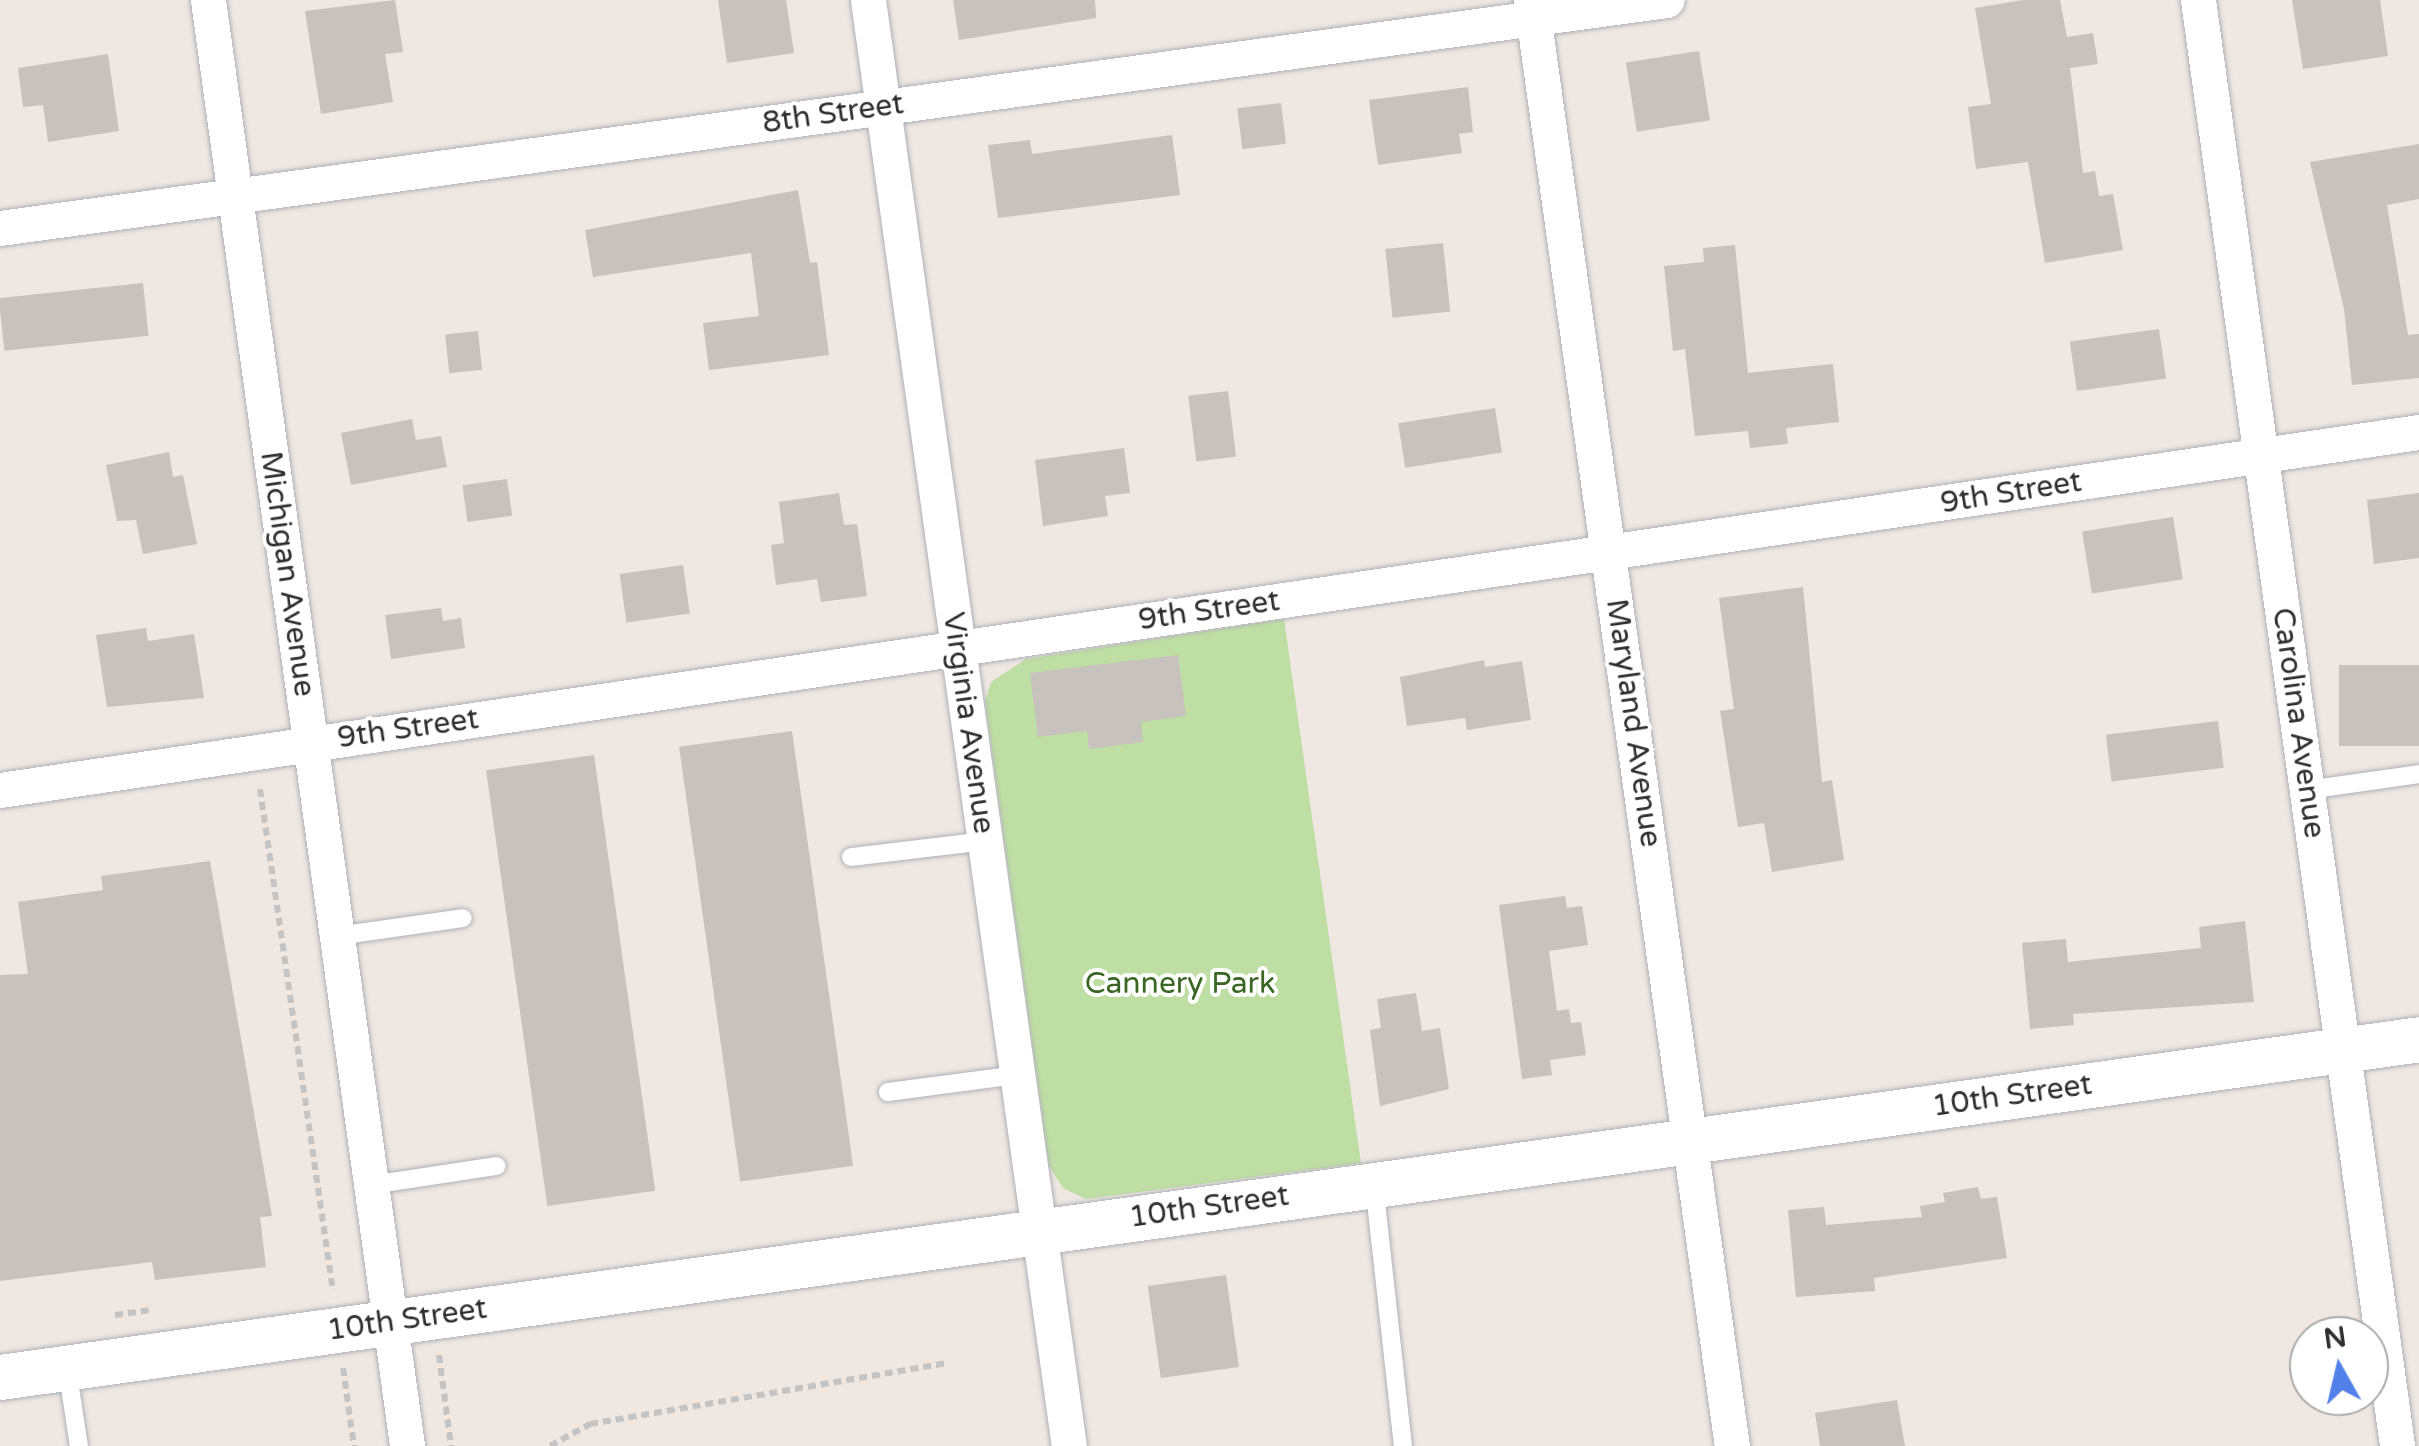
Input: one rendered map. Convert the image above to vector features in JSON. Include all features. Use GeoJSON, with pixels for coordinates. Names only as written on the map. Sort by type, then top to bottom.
{"type":"FeatureCollection","features":[{"type":"Feature","properties":{"kind":"street","name":"Michigan Avenue"},"geometry":{"type":"LineString","coordinates":[[208,0],[408,1446]]}},
{"type":"Feature","properties":{"kind":"street","name":"Virginia Avenue"},"geometry":{"type":"LineString","coordinates":[[868,0],[1069,1446]]}},
{"type":"Feature","properties":{"kind":"street","name":"8th Street"},"geometry":{"type":"LineString","coordinates":[[0,228],[884,107],[1532,8],[1666,0]]}},
{"type":"Feature","properties":{"kind":"street","name":"Carolina Avenue"},"geometry":{"type":"LineString","coordinates":[[2198,0],[2397,1446]]}},
{"type":"Feature","properties":{"kind":"street","name":"Maryland Avenue"},"geometry":{"type":"LineString","coordinates":[[1532,8],[1732,1446]]}},
{"type":"Feature","properties":{"kind":"street","name":"9th Street"},"geometry":{"type":"LineString","coordinates":[[0,790],[310,740],[1610,555],[2419,432]]}},
{"type":"Feature","properties":{"kind":"street","name":"10th Street"},"geometry":{"type":"LineString","coordinates":[[0,1377],[2419,1039]]}},
{"type":"Feature","properties":{"kind":"lane"},"geometry":{"type":"LineString","coordinates":[[2307,790],[2419,774]]}},
{"type":"Feature","properties":{"kind":"lane"},"geometry":{"type":"LineString","coordinates":[[851,857],[985,841]]}},
{"type":"Feature","properties":{"kind":"lane"},"geometry":{"type":"LineString","coordinates":[[337,936],[463,918]]}},
{"type":"Feature","properties":{"kind":"lane"},"geometry":{"type":"LineString","coordinates":[[888,1092],[1018,1075]]}},
{"type":"Feature","properties":{"kind":"lane"},"geometry":{"type":"LineString","coordinates":[[372,1185],[497,1166]]}},
{"type":"Feature","properties":{"kind":"lane"},"geometry":{"type":"LineString","coordinates":[[1374,1184],[1403,1446]]}},
{"type":"Feature","properties":{"kind":"lane"},"geometry":{"type":"LineString","coordinates":[[67,1368],[78,1446]]}},
{"type":"Feature","properties":{"kind":"path"},"geometry":{"type":"LineString","coordinates":[[258,775],[354,1446]]}},
{"type":"Feature","properties":{"kind":"path"},"geometry":{"type":"LineString","coordinates":[[438,1354],[451,1446]]}},
{"type":"Feature","properties":{"kind":"path"},"geometry":{"type":"LineString","coordinates":[[550,1446],[590,1424],[947,1363]]}},
{"type":"Feature","properties":{"kind":"green space","name":"Cannery Park"},"geometry":{"type":"Polygon","coordinates":[[[1284,619],[1361,1163],[1086,1199],[1063,1188],[1049,1166],[985,701],[991,682],[1026,659],[1284,619]]]}},
{"type":"Feature","properties":{"kind":"building"},"geometry":{"type":"Polygon","coordinates":[[[395,0],[403,52],[385,54],[393,102],[321,114],[305,11],[395,0]]]}},
{"type":"Feature","properties":{"kind":"building"},"geometry":{"type":"Polygon","coordinates":[[[718,0],[786,0],[794,53],[727,63],[718,0]]]}},
{"type":"Feature","properties":{"kind":"building"},"geometry":{"type":"Polygon","coordinates":[[[953,0],[1095,0],[1096,18],[959,40],[953,0]]]}},
{"type":"Feature","properties":{"kind":"building"},"geometry":{"type":"Polygon","coordinates":[[[2023,0],[2060,0],[2067,37],[2093,33],[2098,64],[2070,68],[2083,173],[2095,171],[2099,196],[2113,194],[2123,250],[2045,263],[2028,162],[1976,169],[1968,107],[1991,104],[1975,8],[2023,0]]]}},
{"type":"Feature","properties":{"kind":"building"},"geometry":{"type":"Polygon","coordinates":[[[2292,0],[2380,0],[2388,56],[2303,69],[2292,0]]]}},
{"type":"Feature","properties":{"kind":"building"},"geometry":{"type":"Polygon","coordinates":[[[1699,51],[1710,120],[1637,132],[1626,63],[1699,51]]]}},
{"type":"Feature","properties":{"kind":"building"},"geometry":{"type":"Polygon","coordinates":[[[108,54],[119,131],[48,142],[43,105],[23,107],[18,68],[108,54]]]}},
{"type":"Feature","properties":{"kind":"building"},"geometry":{"type":"Polygon","coordinates":[[[1468,87],[1473,132],[1459,134],[1462,153],[1378,165],[1369,100],[1468,87]]]}},
{"type":"Feature","properties":{"kind":"building"},"geometry":{"type":"Polygon","coordinates":[[[1281,103],[1286,144],[1242,149],[1237,108],[1281,103]]]}},
{"type":"Feature","properties":{"kind":"building"},"geometry":{"type":"Polygon","coordinates":[[[1172,135],[1180,195],[998,218],[988,145],[1030,140],[1032,154],[1172,135]]]}},
{"type":"Feature","properties":{"kind":"building"},"geometry":{"type":"Polygon","coordinates":[[[2419,144],[2419,199],[2387,205],[2408,335],[2419,334],[2419,378],[2352,385],[2344,309],[2310,162],[2419,144]]]}},
{"type":"Feature","properties":{"kind":"building"},"geometry":{"type":"Polygon","coordinates":[[[798,190],[810,263],[817,262],[829,355],[709,370],[703,323],[759,316],[751,253],[593,277],[585,230],[798,190]]]}},
{"type":"Feature","properties":{"kind":"building"},"geometry":{"type":"Polygon","coordinates":[[[1443,243],[1450,312],[1393,318],[1385,249],[1443,243]]]}},
{"type":"Feature","properties":{"kind":"building"},"geometry":{"type":"Polygon","coordinates":[[[1735,245],[1748,373],[1833,364],[1839,422],[1786,428],[1788,444],[1750,448],[1748,431],[1695,436],[1685,349],[1673,351],[1664,266],[1704,262],[1703,248],[1735,245]]]}},
{"type":"Feature","properties":{"kind":"building"},"geometry":{"type":"Polygon","coordinates":[[[143,283],[149,336],[4,351],[0,298],[143,283]]]}},
{"type":"Feature","properties":{"kind":"building"},"geometry":{"type":"Polygon","coordinates":[[[2159,329],[2166,379],[2077,391],[2070,342],[2159,329]]]}},
{"type":"Feature","properties":{"kind":"building"},"geometry":{"type":"Polygon","coordinates":[[[478,331],[482,370],[449,373],[445,334],[478,331]]]}},
{"type":"Feature","properties":{"kind":"building"},"geometry":{"type":"Polygon","coordinates":[[[1228,391],[1236,457],[1196,461],[1188,396],[1228,391]]]}},
{"type":"Feature","properties":{"kind":"building"},"geometry":{"type":"Polygon","coordinates":[[[1495,408],[1502,452],[1405,468],[1398,423],[1495,408]]]}},
{"type":"Feature","properties":{"kind":"building"},"geometry":{"type":"Polygon","coordinates":[[[412,419],[416,440],[441,436],[447,467],[351,485],[341,433],[412,419]]]}},
{"type":"Feature","properties":{"kind":"building"},"geometry":{"type":"Polygon","coordinates":[[[1124,448],[1130,493],[1105,496],[1108,516],[1043,526],[1035,460],[1124,448]]]}},
{"type":"Feature","properties":{"kind":"building"},"geometry":{"type":"Polygon","coordinates":[[[169,452],[173,477],[183,475],[197,544],[143,554],[136,520],[117,521],[106,465],[169,452]]]}},
{"type":"Feature","properties":{"kind":"building"},"geometry":{"type":"Polygon","coordinates":[[[507,479],[512,516],[468,522],[462,485],[507,479]]]}},
{"type":"Feature","properties":{"kind":"building"},"geometry":{"type":"Polygon","coordinates":[[[839,493],[844,525],[857,524],[867,596],[821,602],[817,579],[776,585],[771,545],[784,543],[779,502],[839,493]]]}},
{"type":"Feature","properties":{"kind":"building"},"geometry":{"type":"Polygon","coordinates":[[[2419,493],[2419,558],[2374,564],[2367,500],[2419,493]]]}},
{"type":"Feature","properties":{"kind":"building"},"geometry":{"type":"Polygon","coordinates":[[[2173,517],[2183,579],[2092,594],[2082,531],[2173,517]]]}},
{"type":"Feature","properties":{"kind":"building"},"geometry":{"type":"Polygon","coordinates":[[[683,565],[690,614],[626,622],[620,574],[683,565]]]}},
{"type":"Feature","properties":{"kind":"building"},"geometry":{"type":"Polygon","coordinates":[[[1803,587],[1822,782],[1832,780],[1844,860],[1772,872],[1764,823],[1738,827],[1720,711],[1734,709],[1719,598],[1803,587]]]}},
{"type":"Feature","properties":{"kind":"building"},"geometry":{"type":"Polygon","coordinates":[[[441,608],[443,621],[461,618],[465,648],[391,659],[385,615],[441,608]]]}},
{"type":"Feature","properties":{"kind":"building"},"geometry":{"type":"Polygon","coordinates":[[[146,628],[148,641],[194,634],[204,698],[107,707],[96,635],[146,628]]]}},
{"type":"Feature","properties":{"kind":"building"},"geometry":{"type":"Polygon","coordinates":[[[1178,655],[1186,716],[1141,722],[1143,742],[1089,749],[1087,731],[1038,737],[1030,673],[1178,655]]]}},
{"type":"Feature","properties":{"kind":"building"},"geometry":{"type":"Polygon","coordinates":[[[1484,660],[1485,667],[1522,661],[1531,720],[1467,730],[1465,718],[1407,726],[1400,677],[1484,660]]]}},
{"type":"Feature","properties":{"kind":"building"},"geometry":{"type":"Polygon","coordinates":[[[2339,665],[2419,665],[2419,746],[2339,746],[2339,665]]]}},
{"type":"Feature","properties":{"kind":"building"},"geometry":{"type":"Polygon","coordinates":[[[2218,721],[2224,768],[2112,781],[2106,735],[2218,721]]]}},
{"type":"Feature","properties":{"kind":"building"},"geometry":{"type":"Polygon","coordinates":[[[792,731],[853,1166],[740,1182],[679,747],[792,731]]]}},
{"type":"Feature","properties":{"kind":"building"},"geometry":{"type":"Polygon","coordinates":[[[594,755],[655,1191],[547,1206],[486,770],[594,755]]]}},
{"type":"Feature","properties":{"kind":"building"},"geometry":{"type":"Polygon","coordinates":[[[210,861],[272,1216],[260,1217],[266,1267],[155,1280],[152,1262],[0,1281],[0,975],[28,974],[18,902],[103,890],[101,876],[210,861]]]}},
{"type":"Feature","properties":{"kind":"building"},"geometry":{"type":"Polygon","coordinates":[[[1565,896],[1567,908],[1582,906],[1588,945],[1549,951],[1557,1011],[1569,1009],[1571,1023],[1581,1022],[1586,1055],[1550,1060],[1552,1075],[1522,1079],[1499,905],[1565,896]]]}},
{"type":"Feature","properties":{"kind":"building"},"geometry":{"type":"Polygon","coordinates":[[[2245,921],[2254,1002],[2073,1014],[2074,1025],[2030,1029],[2022,943],[2066,939],[2068,962],[2201,948],[2199,927],[2245,921]]]}},
{"type":"Feature","properties":{"kind":"building"},"geometry":{"type":"Polygon","coordinates":[[[1416,993],[1422,1031],[1440,1028],[1449,1089],[1380,1106],[1370,1030],[1381,1028],[1377,999],[1416,993]]]}},
{"type":"Feature","properties":{"kind":"building"},"geometry":{"type":"Polygon","coordinates":[[[1978,1187],[1981,1199],[1997,1197],[2007,1258],[1874,1278],[1875,1291],[1796,1297],[1788,1210],[1824,1207],[1826,1225],[1922,1217],[1920,1206],[1945,1202],[1943,1193],[1978,1187]]]}},
{"type":"Feature","properties":{"kind":"building"},"geometry":{"type":"Polygon","coordinates":[[[1226,1275],[1239,1367],[1161,1378],[1148,1286],[1226,1275]]]}},
{"type":"Feature","properties":{"kind":"building"},"geometry":{"type":"Polygon","coordinates":[[[1897,1400],[1905,1446],[1820,1446],[1815,1413],[1897,1400]]]}}]}
